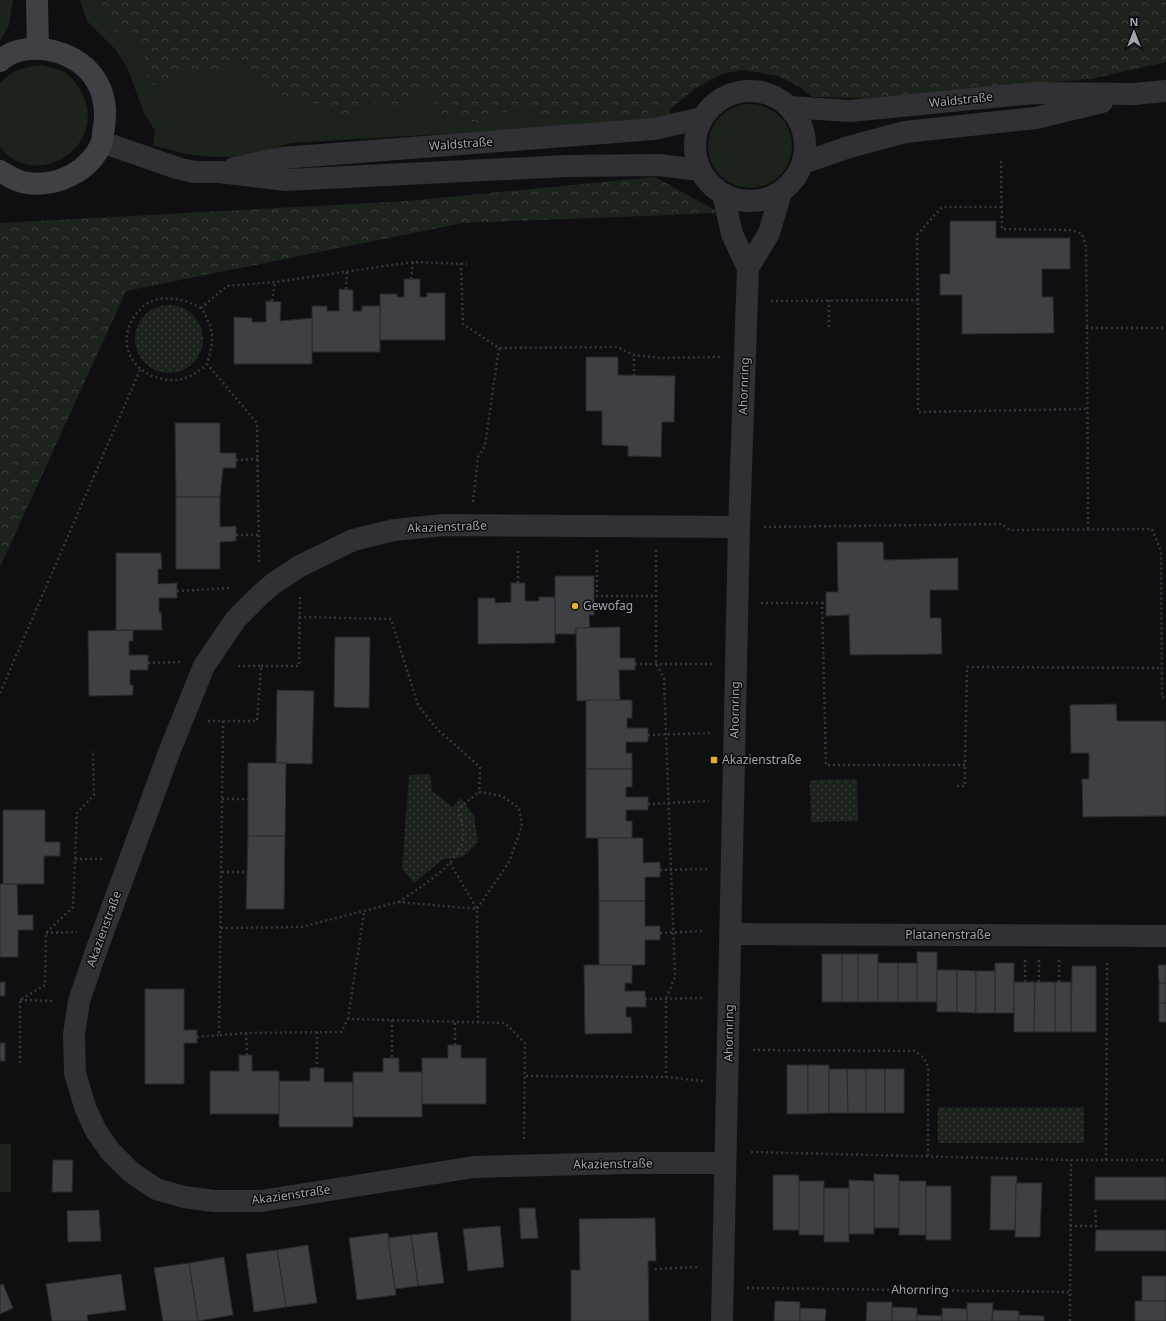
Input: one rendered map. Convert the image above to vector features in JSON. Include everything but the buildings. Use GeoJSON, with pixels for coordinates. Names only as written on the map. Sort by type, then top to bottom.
{"type":"FeatureCollection","features":[{"type":"Feature","properties":{"kind":"main road"},"geometry":{"type":"LineString","coordinates":[[37,0],[38,48]]}},
{"type":"Feature","properties":{"kind":"main road"},"geometry":{"type":"LineString","coordinates":[[0,61],[17,52],[38,48],[65,53],[85,66],[98,83],[107,111],[102,142],[93,158],[76,173],[50,184],[27,184],[15,180],[0,171]]}},
{"type":"Feature","properties":{"kind":"street","name":"Waldstraße"},"geometry":{"type":"LineString","coordinates":[[753,91],[772,96],[789,107],[798,119],[804,133],[805,148],[803,163],[794,180],[781,192],[767,199],[752,202],[738,200],[723,194],[710,184],[700,170],[695,153],[696,135],[702,118],[715,103],[733,94],[753,91]]}},
{"type":"Feature","properties":{"kind":"street","name":"Waldstraße"},"geometry":{"type":"LineString","coordinates":[[789,107],[850,111],[1034,93],[1134,94],[1166,91]]}},
{"type":"Feature","properties":{"kind":"street","name":"Waldstraße"},"geometry":{"type":"LineString","coordinates":[[803,163],[849,146],[905,132],[1036,118],[1134,94]]}},
{"type":"Feature","properties":{"kind":"street","name":"Waldstraße"},"geometry":{"type":"LineString","coordinates":[[219,172],[282,158],[654,129],[702,118]]}},
{"type":"Feature","properties":{"kind":"street","name":"Waldstraße"},"geometry":{"type":"LineString","coordinates":[[102,142],[176,168],[194,172],[219,172],[286,180],[567,166],[659,165],[700,170]]}},
{"type":"Feature","properties":{"kind":"street","name":"Ahornring"},"geometry":{"type":"LineString","coordinates":[[748,268],[769,233],[781,192]]}},
{"type":"Feature","properties":{"kind":"street","name":"Ahornring"},"geometry":{"type":"LineString","coordinates":[[722,1321],[739,528],[748,268],[732,234],[723,194]]}},
{"type":"Feature","properties":{"kind":"street","name":"Akazienstraße"},"geometry":{"type":"LineString","coordinates":[[726,1157],[474,1167],[262,1201],[214,1201],[184,1197],[156,1189],[131,1172],[110,1151],[96,1131],[85,1107],[75,1072],[74,1035],[79,1001],[129,860],[204,666],[236,618],[257,597],[300,566],[353,540],[394,530],[444,525],[739,528]]}},
{"type":"Feature","properties":{"kind":"street","name":"Platanenstraße"},"geometry":{"type":"LineString","coordinates":[[731,932],[1166,936]]}},
{"type":"Feature","properties":{"kind":"path"},"geometry":{"type":"LineString","coordinates":[[1001,161],[1002,229],[1072,230],[1082,234],[1086,246],[1088,529]]}},
{"type":"Feature","properties":{"kind":"path"},"geometry":{"type":"LineString","coordinates":[[1002,207],[942,207],[917,234],[918,412],[1088,409]]}},
{"type":"Feature","properties":{"kind":"path"},"geometry":{"type":"LineString","coordinates":[[411,279],[413,262]]}},
{"type":"Feature","properties":{"kind":"path"},"geometry":{"type":"LineString","coordinates":[[201,308],[227,286],[275,282],[413,262],[467,264]]}},
{"type":"Feature","properties":{"kind":"path"},"geometry":{"type":"LineString","coordinates":[[461,263],[463,324],[499,348],[617,347],[634,355],[660,358],[744,357]]}},
{"type":"Feature","properties":{"kind":"path"},"geometry":{"type":"LineString","coordinates":[[346,290],[347,272]]}},
{"type":"Feature","properties":{"kind":"path"},"geometry":{"type":"LineString","coordinates":[[272,301],[275,282]]}},
{"type":"Feature","properties":{"kind":"path"},"geometry":{"type":"LineString","coordinates":[[167,298],[190,302],[201,308],[210,322],[213,344],[207,364],[195,375],[175,381],[155,378],[140,370],[130,358],[127,344],[131,321],[145,304],[167,298]]}},
{"type":"Feature","properties":{"kind":"path"},"geometry":{"type":"LineString","coordinates":[[829,300],[829,329]]}},
{"type":"Feature","properties":{"kind":"path"},"geometry":{"type":"LineString","coordinates":[[747,301],[918,300]]}},
{"type":"Feature","properties":{"kind":"path"},"geometry":{"type":"LineString","coordinates":[[1087,328],[1166,328]]}},
{"type":"Feature","properties":{"kind":"path"},"geometry":{"type":"LineString","coordinates":[[471,525],[478,457],[485,446],[499,348]]}},
{"type":"Feature","properties":{"kind":"path"},"geometry":{"type":"LineString","coordinates":[[634,355],[634,376]]}},
{"type":"Feature","properties":{"kind":"path"},"geometry":{"type":"LineString","coordinates":[[177,591],[237,588],[257,597],[259,534],[257,423],[207,364]]}},
{"type":"Feature","properties":{"kind":"path"},"geometry":{"type":"LineString","coordinates":[[0,693],[140,370]]}},
{"type":"Feature","properties":{"kind":"path"},"geometry":{"type":"LineString","coordinates":[[236,460],[258,459]]}},
{"type":"Feature","properties":{"kind":"path"},"geometry":{"type":"LineString","coordinates":[[739,528],[1001,524],[1010,530],[1152,529],[1161,551],[1160,668],[1162,697],[1166,697]]}},
{"type":"Feature","properties":{"kind":"path"},"geometry":{"type":"LineString","coordinates":[[518,525],[518,583]]}},
{"type":"Feature","properties":{"kind":"path"},"geometry":{"type":"LineString","coordinates":[[597,526],[596,596],[656,596]]}},
{"type":"Feature","properties":{"kind":"path"},"geometry":{"type":"LineString","coordinates":[[656,527],[656,664],[664,678],[675,977],[666,999],[666,1077]]}},
{"type":"Feature","properties":{"kind":"path"},"geometry":{"type":"LineString","coordinates":[[236,534],[259,534]]}},
{"type":"Feature","properties":{"kind":"path"},"geometry":{"type":"LineString","coordinates":[[204,666],[299,666],[300,566]]}},
{"type":"Feature","properties":{"kind":"path"},"geometry":{"type":"LineString","coordinates":[[738,603],[826,603]]}},
{"type":"Feature","properties":{"kind":"path"},"geometry":{"type":"LineString","coordinates":[[822,603],[826,765],[966,766]]}},
{"type":"Feature","properties":{"kind":"path"},"geometry":{"type":"LineString","coordinates":[[299,617],[391,619],[418,705],[437,728],[480,767],[479,792],[458,809],[464,838],[459,852],[450,863],[400,902]]}},
{"type":"Feature","properties":{"kind":"path"},"geometry":{"type":"LineString","coordinates":[[635,664],[736,663]]}},
{"type":"Feature","properties":{"kind":"path"},"geometry":{"type":"LineString","coordinates":[[182,720],[257,722],[261,666]]}},
{"type":"Feature","properties":{"kind":"path"},"geometry":{"type":"LineString","coordinates":[[957,786],[965,786],[967,667],[1160,668]]}},
{"type":"Feature","properties":{"kind":"path"},"geometry":{"type":"LineString","coordinates":[[219,1035],[223,721]]}},
{"type":"Feature","properties":{"kind":"path"},"geometry":{"type":"LineString","coordinates":[[648,735],[735,732]]}},
{"type":"Feature","properties":{"kind":"path"},"geometry":{"type":"LineString","coordinates":[[20,1000],[45,985],[46,933],[73,907],[76,813],[94,795],[93,750]]}},
{"type":"Feature","properties":{"kind":"path"},"geometry":{"type":"LineString","coordinates":[[477,909],[509,862],[522,826],[519,808],[502,796],[479,792]]}},
{"type":"Feature","properties":{"kind":"path"},"geometry":{"type":"LineString","coordinates":[[222,799],[248,799]]}},
{"type":"Feature","properties":{"kind":"path"},"geometry":{"type":"LineString","coordinates":[[648,804],[734,800]]}},
{"type":"Feature","properties":{"kind":"path"},"geometry":{"type":"LineString","coordinates":[[450,863],[477,909],[478,1022]]}},
{"type":"Feature","properties":{"kind":"path"},"geometry":{"type":"LineString","coordinates":[[660,870],[732,868]]}},
{"type":"Feature","properties":{"kind":"path"},"geometry":{"type":"LineString","coordinates":[[222,872],[248,872]]}},
{"type":"Feature","properties":{"kind":"path"},"geometry":{"type":"LineString","coordinates":[[221,928],[301,927],[400,902],[477,909]]}},
{"type":"Feature","properties":{"kind":"path"},"geometry":{"type":"LineString","coordinates":[[197,1037],[246,1033],[341,1032],[348,1019],[364,912]]}},
{"type":"Feature","properties":{"kind":"path"},"geometry":{"type":"LineString","coordinates":[[660,933],[731,932]]}},
{"type":"Feature","properties":{"kind":"path"},"geometry":{"type":"LineString","coordinates":[[1106,1160],[1107,936]]}},
{"type":"Feature","properties":{"kind":"path"},"geometry":{"type":"LineString","coordinates":[[646,999],[730,997]]}},
{"type":"Feature","properties":{"kind":"path"},"geometry":{"type":"LineString","coordinates":[[20,1000],[79,1001]]}},
{"type":"Feature","properties":{"kind":"path"},"geometry":{"type":"LineString","coordinates":[[20,1000],[20,1063]]}},
{"type":"Feature","properties":{"kind":"path"},"geometry":{"type":"LineString","coordinates":[[348,1019],[505,1023],[525,1044],[526,1076],[524,1165]]}},
{"type":"Feature","properties":{"kind":"path"},"geometry":{"type":"LineString","coordinates":[[392,1020],[392,1058]]}},
{"type":"Feature","properties":{"kind":"path"},"geometry":{"type":"LineString","coordinates":[[455,1022],[455,1045]]}},
{"type":"Feature","properties":{"kind":"path"},"geometry":{"type":"LineString","coordinates":[[317,1032],[317,1068]]}},
{"type":"Feature","properties":{"kind":"path"},"geometry":{"type":"LineString","coordinates":[[246,1033],[247,1055]]}},
{"type":"Feature","properties":{"kind":"path"},"geometry":{"type":"LineString","coordinates":[[729,1049],[915,1051],[924,1058],[928,1067],[928,1156]]}},
{"type":"Feature","properties":{"kind":"path"},"geometry":{"type":"LineString","coordinates":[[526,1076],[666,1077],[728,1085]]}},
{"type":"Feature","properties":{"kind":"path"},"geometry":{"type":"LineString","coordinates":[[726,1157],[928,1156],[1071,1160],[1166,1160]]}},
{"type":"Feature","properties":{"kind":"path"},"geometry":{"type":"LineString","coordinates":[[1070,1321],[1071,1160]]}},
{"type":"Feature","properties":{"kind":"path"},"geometry":{"type":"LineString","coordinates":[[1070,1226],[1096,1226],[1095,1208]]}},
{"type":"Feature","properties":{"kind":"path"},"geometry":{"type":"LineString","coordinates":[[656,1269],[723,1266]]}},
{"type":"Feature","properties":{"kind":"path","name":"Ahornring"},"geometry":{"type":"LineString","coordinates":[[722,1288],[1070,1292]]}},
{"type":"Feature","properties":{"kind":"green space"},"geometry":{"type":"Polygon","coordinates":[[[0,0],[13,0],[9,25],[0,41],[0,0]]]}},
{"type":"Feature","properties":{"kind":"green space"},"geometry":{"type":"Polygon","coordinates":[[[80,0],[98,0],[108,22],[112,27],[122,35],[138,43],[145,55],[143,68],[197,71],[219,75],[238,59],[253,70],[279,95],[326,106],[343,117],[364,105],[376,102],[391,112],[402,108],[411,93],[424,90],[433,100],[440,116],[453,117],[481,124],[493,114],[524,109],[544,116],[629,117],[670,109],[670,115],[629,123],[291,143],[257,153],[222,157],[188,154],[153,145],[155,131],[144,113],[127,67],[115,49],[87,21],[80,0]]]}},
{"type":"Feature","properties":{"kind":"green space"},"geometry":{"type":"Polygon","coordinates":[[[98,0],[1166,0],[1166,62],[1091,79],[867,98],[812,97],[800,87],[778,76],[744,70],[721,74],[695,89],[670,109],[629,117],[589,117],[544,116],[524,109],[493,114],[481,124],[453,117],[440,116],[433,100],[424,90],[411,93],[402,108],[391,112],[376,102],[364,105],[343,117],[326,106],[279,95],[239,59],[219,75],[197,71],[176,71],[167,83],[151,85],[143,68],[145,55],[138,43],[116,32],[112,28],[105,17],[98,0]]]}},
{"type":"Feature","properties":{"kind":"green space"},"geometry":{"type":"Polygon","coordinates":[[[41,65],[60,70],[71,78],[82,93],[88,112],[86,130],[77,146],[65,157],[49,164],[32,165],[15,160],[0,147],[0,84],[13,72],[24,68],[41,65]]]}},
{"type":"Feature","properties":{"kind":"green space"},"geometry":{"type":"Polygon","coordinates":[[[750,104],[766,107],[780,116],[789,130],[792,146],[789,162],[780,176],[766,185],[750,188],[734,185],[720,176],[711,162],[708,146],[711,130],[720,116],[734,107],[750,104]]]}},
{"type":"Feature","properties":{"kind":"green space"},"geometry":{"type":"Polygon","coordinates":[[[655,177],[720,213],[463,223],[126,291],[0,567],[0,223],[407,201],[655,177]]]}},
{"type":"Feature","properties":{"kind":"green space"},"geometry":{"type":"Polygon","coordinates":[[[162,305],[176,305],[188,310],[198,320],[203,332],[203,346],[198,358],[188,368],[176,373],[162,373],[150,368],[140,358],[135,346],[135,332],[140,320],[150,310],[162,305]]]}},
{"type":"Feature","properties":{"kind":"green space"},"geometry":{"type":"Polygon","coordinates":[[[430,774],[432,791],[453,807],[461,798],[474,816],[478,842],[463,857],[443,859],[414,883],[402,869],[409,775],[430,774]]]}},
{"type":"Feature","properties":{"kind":"green space"},"geometry":{"type":"Polygon","coordinates":[[[857,779],[858,821],[811,822],[810,780],[857,779]]]}},
{"type":"Feature","properties":{"kind":"green space"},"geometry":{"type":"Polygon","coordinates":[[[938,1107],[1084,1107],[1084,1143],[938,1143],[938,1107]]]}},
{"type":"Feature","properties":{"kind":"green space"},"geometry":{"type":"Polygon","coordinates":[[[0,1144],[11,1144],[11,1192],[0,1192],[0,1144]]]}},
{"type":"Feature","properties":{"kind":"place","name":"Gewofag"},"geometry":{"type":"Point","coordinates":[575,606]}},
{"type":"Feature","properties":{"kind":"place","name":"Akazienstraße"},"geometry":{"type":"Point","coordinates":[714,760]}}]}
